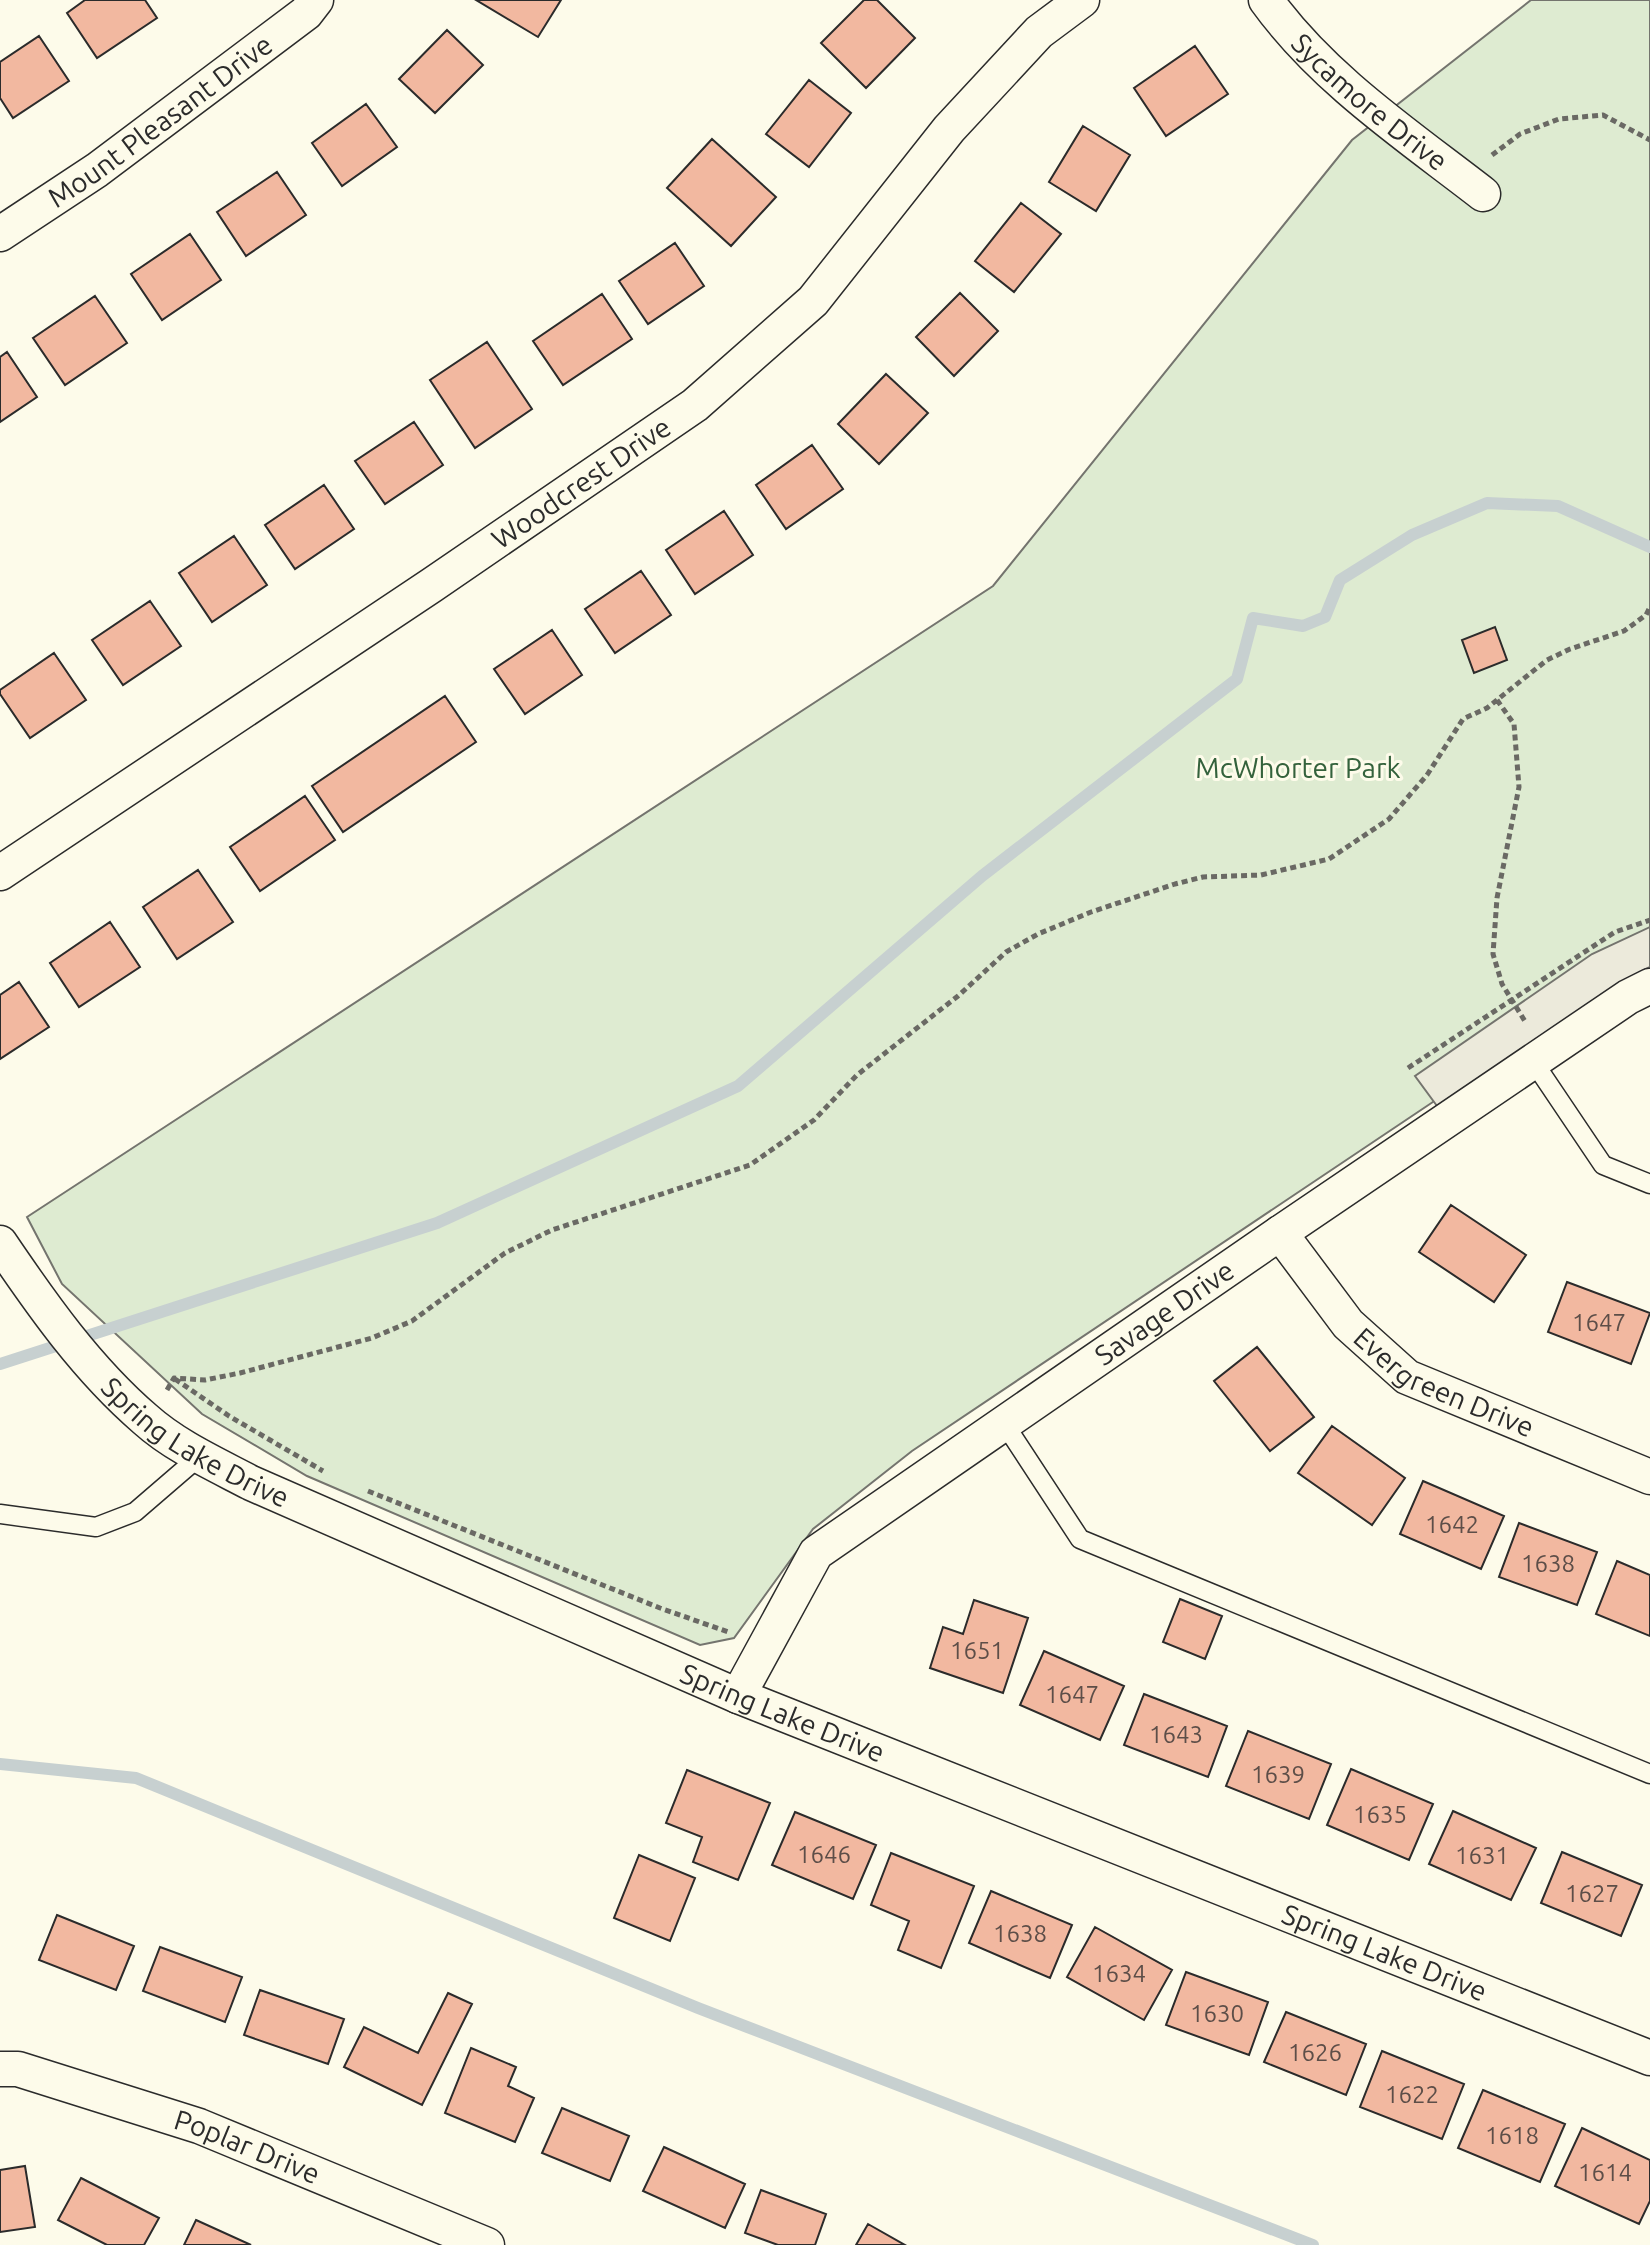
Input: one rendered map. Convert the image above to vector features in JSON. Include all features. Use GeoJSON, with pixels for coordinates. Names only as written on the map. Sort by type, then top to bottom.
{"type":"FeatureCollection","features":[{"type":"Feature","properties":{"kind":"street","name":"Mount Pleasant Drive"},"geometry":{"type":"LineString","coordinates":[[0,234],[97,170],[306,13],[316,0]]}},
{"type":"Feature","properties":{"kind":"street","name":"Woodcrest Drive"},"geometry":{"type":"LineString","coordinates":[[0,873],[432,585],[695,405],[813,301],[949,129],[1039,32],[1082,0]]}},
{"type":"Feature","properties":{"kind":"street","name":"Sycamore Drive"},"geometry":{"type":"LineString","coordinates":[[1266,0],[1288,30],[1353,92],[1473,186]]}},
{"type":"Feature","properties":{"kind":"street","name":"Savage Drive"},"geometry":{"type":"LineString","coordinates":[[738,1696],[816,1553],[1280,1233],[1628,997],[1650,986]]}},
{"type":"Feature","properties":{"kind":"street","name":"Evergreen Drive"},"geometry":{"type":"LineString","coordinates":[[1280,1233],[1348,1324],[1407,1377],[1650,1477]]}},
{"type":"Feature","properties":{"kind":"street","name":"Spring Lake Drive"},"geometry":{"type":"LineString","coordinates":[[0,1243],[73,1343],[147,1421],[200,1456],[251,1483],[738,1696],[1650,2058]]}},
{"type":"Feature","properties":{"kind":"street","name":"Poplar Drive"},"geometry":{"type":"LineString","coordinates":[[0,2069],[18,2069],[199,2126],[486,2245]]}},
{"type":"Feature","properties":{"kind":"lane"},"geometry":{"type":"LineString","coordinates":[[1539,1057],[1603,1165],[1650,1184]]}},
{"type":"Feature","properties":{"kind":"lane"},"geometry":{"type":"LineString","coordinates":[[1004,1423],[1080,1539],[1650,1774]]}},
{"type":"Feature","properties":{"kind":"lane"},"geometry":{"type":"LineString","coordinates":[[0,1514],[96,1527],[135,1512],[200,1456]]}},
{"type":"Feature","properties":{"kind":"path"},"geometry":{"type":"LineString","coordinates":[[1473,186],[1520,134],[1559,119],[1603,115],[1650,140]]}},
{"type":"Feature","properties":{"kind":"path"},"geometry":{"type":"LineString","coordinates":[[174,1378],[205,1380],[229,1376],[372,1338],[412,1321],[505,1253],[552,1230],[750,1165],[814,1120],[857,1075],[958,996],[1006,952],[1038,934],[1099,908],[1175,884],[1203,877],[1261,875],[1329,859],[1389,819],[1427,775],[1463,719],[1487,708],[1547,660],[1624,631],[1646,615],[1650,607]]}},
{"type":"Feature","properties":{"kind":"path"},"geometry":{"type":"LineString","coordinates":[[1497,700],[1514,724],[1519,787],[1497,898],[1493,954],[1502,984],[1539,1057]]}},
{"type":"Feature","properties":{"kind":"path"},"geometry":{"type":"LineString","coordinates":[[1408,1068],[1615,932],[1650,920]]}},
{"type":"Feature","properties":{"kind":"path"},"geometry":{"type":"LineString","coordinates":[[147,1421],[174,1378]]}},
{"type":"Feature","properties":{"kind":"path"},"geometry":{"type":"LineString","coordinates":[[174,1378],[229,1416],[332,1475]]}},
{"type":"Feature","properties":{"kind":"path"},"geometry":{"type":"LineString","coordinates":[[354,1485],[764,1648]]}},
{"type":"Feature","properties":{"kind":"green space","name":"McWhorter Park"},"geometry":{"type":"Polygon","coordinates":[[[1531,0],[1650,0],[1650,964],[1621,976],[912,1451],[813,1529],[734,1638],[700,1645],[307,1476],[202,1414],[62,1284],[27,1217],[993,586],[1352,140],[1531,0]]]}},
{"type":"Feature","properties":{"kind":"shaded area"},"geometry":{"type":"Polygon","coordinates":[[[1650,927],[1650,967],[1624,980],[1437,1106],[1415,1076],[1592,954],[1650,927]]]}},
{"type":"Feature","properties":{"kind":"building"},"geometry":{"type":"Polygon","coordinates":[[[85,0],[145,0],[157,18],[97,58],[67,13],[85,0]]]}},
{"type":"Feature","properties":{"kind":"building"},"geometry":{"type":"Polygon","coordinates":[[[476,0],[561,0],[538,37],[476,0]]]}},
{"type":"Feature","properties":{"kind":"building"},"geometry":{"type":"Polygon","coordinates":[[[864,0],[877,0],[915,38],[866,88],[821,43],[864,0]]]}},
{"type":"Feature","properties":{"kind":"building"},"geometry":{"type":"Polygon","coordinates":[[[447,30],[483,65],[435,113],[399,79],[447,30]]]}},
{"type":"Feature","properties":{"kind":"building"},"geometry":{"type":"Polygon","coordinates":[[[39,36],[69,81],[13,118],[0,98],[0,62],[39,36]]]}},
{"type":"Feature","properties":{"kind":"building"},"geometry":{"type":"Polygon","coordinates":[[[1195,46],[1228,94],[1166,136],[1134,88],[1195,46]]]}},
{"type":"Feature","properties":{"kind":"building"},"geometry":{"type":"Polygon","coordinates":[[[809,80],[851,113],[809,167],[766,134],[809,80]]]}},
{"type":"Feature","properties":{"kind":"building"},"geometry":{"type":"Polygon","coordinates":[[[366,104],[397,147],[342,186],[312,143],[366,104]]]}},
{"type":"Feature","properties":{"kind":"building"},"geometry":{"type":"Polygon","coordinates":[[[1083,126],[1130,155],[1096,211],[1049,182],[1083,126]]]}},
{"type":"Feature","properties":{"kind":"building"},"geometry":{"type":"Polygon","coordinates":[[[712,139],[776,197],[731,246],[667,188],[712,139]]]}},
{"type":"Feature","properties":{"kind":"building"},"geometry":{"type":"Polygon","coordinates":[[[277,172],[306,215],[246,256],[217,212],[277,172]]]}},
{"type":"Feature","properties":{"kind":"building"},"geometry":{"type":"Polygon","coordinates":[[[1021,203],[1061,234],[1014,292],[975,261],[1021,203]]]}},
{"type":"Feature","properties":{"kind":"building"},"geometry":{"type":"Polygon","coordinates":[[[190,234],[221,280],[162,320],[131,274],[190,234]]]}},
{"type":"Feature","properties":{"kind":"building"},"geometry":{"type":"Polygon","coordinates":[[[675,243],[704,286],[648,324],[619,281],[675,243]]]}},
{"type":"Feature","properties":{"kind":"building"},"geometry":{"type":"Polygon","coordinates":[[[960,293],[998,331],[954,376],[916,337],[960,293]]]}},
{"type":"Feature","properties":{"kind":"building"},"geometry":{"type":"Polygon","coordinates":[[[602,294],[632,339],[563,385],[533,341],[602,294]]]}},
{"type":"Feature","properties":{"kind":"building"},"geometry":{"type":"Polygon","coordinates":[[[95,296],[127,343],[65,385],[33,338],[95,296]]]}},
{"type":"Feature","properties":{"kind":"building"},"geometry":{"type":"Polygon","coordinates":[[[487,342],[532,409],[475,448],[430,380],[487,342]]]}},
{"type":"Feature","properties":{"kind":"building"},"geometry":{"type":"Polygon","coordinates":[[[7,352],[37,397],[0,422],[0,357],[7,352]]]}},
{"type":"Feature","properties":{"kind":"building"},"geometry":{"type":"Polygon","coordinates":[[[886,374],[928,413],[879,464],[838,424],[886,374]]]}},
{"type":"Feature","properties":{"kind":"building"},"geometry":{"type":"Polygon","coordinates":[[[414,422],[443,465],[385,504],[355,461],[414,422]]]}},
{"type":"Feature","properties":{"kind":"building"},"geometry":{"type":"Polygon","coordinates":[[[812,445],[843,489],[786,529],[756,485],[812,445]]]}},
{"type":"Feature","properties":{"kind":"building"},"geometry":{"type":"Polygon","coordinates":[[[324,485],[354,529],[295,569],[265,525],[324,485]]]}},
{"type":"Feature","properties":{"kind":"building"},"geometry":{"type":"Polygon","coordinates":[[[724,511],[753,555],[695,594],[666,550],[724,511]]]}},
{"type":"Feature","properties":{"kind":"building"},"geometry":{"type":"Polygon","coordinates":[[[234,536],[267,585],[212,622],[179,573],[234,536]]]}},
{"type":"Feature","properties":{"kind":"building"},"geometry":{"type":"Polygon","coordinates":[[[641,571],[671,615],[615,653],[585,609],[641,571]]]}},
{"type":"Feature","properties":{"kind":"building"},"geometry":{"type":"Polygon","coordinates":[[[150,601],[181,646],[123,685],[92,640],[150,601]]]}},
{"type":"Feature","properties":{"kind":"building"},"geometry":{"type":"Polygon","coordinates":[[[1495,627],[1507,660],[1474,673],[1462,640],[1495,627]]]}},
{"type":"Feature","properties":{"kind":"building"},"geometry":{"type":"Polygon","coordinates":[[[552,630],[582,675],[525,714],[494,669],[552,630]]]}},
{"type":"Feature","properties":{"kind":"building"},"geometry":{"type":"Polygon","coordinates":[[[54,653],[86,700],[30,738],[0,690],[54,653]]]}},
{"type":"Feature","properties":{"kind":"building"},"geometry":{"type":"Polygon","coordinates":[[[445,696],[476,742],[343,832],[312,786],[445,696]]]}},
{"type":"Feature","properties":{"kind":"building"},"geometry":{"type":"Polygon","coordinates":[[[305,796],[335,840],[260,891],[230,847],[305,796]]]}},
{"type":"Feature","properties":{"kind":"building"},"geometry":{"type":"Polygon","coordinates":[[[198,870],[233,922],[177,959],[143,907],[198,870]]]}},
{"type":"Feature","properties":{"kind":"building"},"geometry":{"type":"Polygon","coordinates":[[[110,922],[140,967],[79,1007],[50,963],[110,922]]]}},
{"type":"Feature","properties":{"kind":"building"},"geometry":{"type":"Polygon","coordinates":[[[19,982],[49,1027],[0,1059],[0,995],[19,982]]]}},
{"type":"Feature","properties":{"kind":"building"},"geometry":{"type":"Polygon","coordinates":[[[1451,1205],[1526,1255],[1494,1302],[1419,1252],[1451,1205]]]}},
{"type":"Feature","properties":{"kind":"building"},"geometry":{"type":"Polygon","coordinates":[[[1567,1282],[1650,1313],[1631,1364],[1548,1332],[1567,1282]]]}},
{"type":"Feature","properties":{"kind":"building"},"geometry":{"type":"Polygon","coordinates":[[[1257,1347],[1314,1417],[1270,1451],[1214,1381],[1257,1347]]]}},
{"type":"Feature","properties":{"kind":"building"},"geometry":{"type":"Polygon","coordinates":[[[1332,1426],[1405,1478],[1372,1525],[1298,1473],[1332,1426]]]}},
{"type":"Feature","properties":{"kind":"building"},"geometry":{"type":"Polygon","coordinates":[[[1423,1481],[1504,1516],[1481,1569],[1400,1534],[1423,1481]]]}},
{"type":"Feature","properties":{"kind":"building"},"geometry":{"type":"Polygon","coordinates":[[[1519,1523],[1597,1552],[1577,1605],[1499,1577],[1519,1523]]]}},
{"type":"Feature","properties":{"kind":"building"},"geometry":{"type":"Polygon","coordinates":[[[1617,1561],[1650,1575],[1650,1636],[1596,1614],[1617,1561]]]}},
{"type":"Feature","properties":{"kind":"building"},"geometry":{"type":"Polygon","coordinates":[[[1180,1599],[1222,1616],[1205,1659],[1163,1642],[1180,1599]]]}},
{"type":"Feature","properties":{"kind":"building"},"geometry":{"type":"Polygon","coordinates":[[[974,1600],[1028,1618],[1003,1693],[930,1668],[943,1627],[963,1634],[974,1600]]]}},
{"type":"Feature","properties":{"kind":"building"},"geometry":{"type":"Polygon","coordinates":[[[1044,1651],[1124,1686],[1100,1740],[1020,1705],[1044,1651]]]}},
{"type":"Feature","properties":{"kind":"building"},"geometry":{"type":"Polygon","coordinates":[[[1144,1694],[1227,1726],[1208,1777],[1124,1745],[1144,1694]]]}},
{"type":"Feature","properties":{"kind":"building"},"geometry":{"type":"Polygon","coordinates":[[[1248,1731],[1331,1764],[1309,1819],[1226,1786],[1248,1731]]]}},
{"type":"Feature","properties":{"kind":"building"},"geometry":{"type":"Polygon","coordinates":[[[1351,1769],[1433,1804],[1409,1860],[1327,1825],[1351,1769]]]}},
{"type":"Feature","properties":{"kind":"building"},"geometry":{"type":"Polygon","coordinates":[[[687,1770],[770,1803],[738,1880],[693,1862],[702,1837],[666,1823],[687,1770]]]}},
{"type":"Feature","properties":{"kind":"building"},"geometry":{"type":"Polygon","coordinates":[[[1453,1811],[1536,1848],[1511,1900],[1429,1864],[1453,1811]]]}},
{"type":"Feature","properties":{"kind":"building"},"geometry":{"type":"Polygon","coordinates":[[[795,1812],[876,1845],[853,1899],[772,1865],[795,1812]]]}},
{"type":"Feature","properties":{"kind":"building"},"geometry":{"type":"Polygon","coordinates":[[[1562,1852],[1642,1885],[1621,1936],[1541,1903],[1562,1852]]]}},
{"type":"Feature","properties":{"kind":"building"},"geometry":{"type":"Polygon","coordinates":[[[891,1853],[974,1886],[941,1968],[898,1950],[909,1921],[871,1905],[891,1853]]]}},
{"type":"Feature","properties":{"kind":"building"},"geometry":{"type":"Polygon","coordinates":[[[639,1855],[695,1878],[670,1941],[614,1918],[639,1855]]]}},
{"type":"Feature","properties":{"kind":"building"},"geometry":{"type":"Polygon","coordinates":[[[991,1891],[1072,1925],[1050,1978],[969,1943],[991,1891]]]}},
{"type":"Feature","properties":{"kind":"building"},"geometry":{"type":"Polygon","coordinates":[[[57,1915],[134,1946],[116,1990],[39,1960],[57,1915]]]}},
{"type":"Feature","properties":{"kind":"building"},"geometry":{"type":"Polygon","coordinates":[[[1095,1927],[1172,1970],[1144,2020],[1067,1977],[1095,1927]]]}},
{"type":"Feature","properties":{"kind":"building"},"geometry":{"type":"Polygon","coordinates":[[[160,1947],[242,1977],[225,2022],[143,1991],[160,1947]]]}},
{"type":"Feature","properties":{"kind":"building"},"geometry":{"type":"Polygon","coordinates":[[[1186,1972],[1268,2002],[1249,2055],[1166,2025],[1186,1972]]]}},
{"type":"Feature","properties":{"kind":"building"},"geometry":{"type":"Polygon","coordinates":[[[260,1990],[344,2019],[328,2064],[244,2035],[260,1990]]]}},
{"type":"Feature","properties":{"kind":"building"},"geometry":{"type":"Polygon","coordinates":[[[448,1993],[472,2004],[422,2105],[344,2067],[364,2027],[418,2053],[448,1993]]]}},
{"type":"Feature","properties":{"kind":"building"},"geometry":{"type":"Polygon","coordinates":[[[1286,2012],[1366,2044],[1346,2095],[1264,2062],[1286,2012]]]}},
{"type":"Feature","properties":{"kind":"building"},"geometry":{"type":"Polygon","coordinates":[[[471,2048],[516,2067],[508,2086],[534,2098],[515,2142],[445,2113],[471,2048]]]}},
{"type":"Feature","properties":{"kind":"building"},"geometry":{"type":"Polygon","coordinates":[[[1382,2051],[1464,2084],[1442,2139],[1360,2107],[1382,2051]]]}},
{"type":"Feature","properties":{"kind":"building"},"geometry":{"type":"Polygon","coordinates":[[[1483,2090],[1565,2124],[1540,2182],[1458,2148],[1483,2090]]]}},
{"type":"Feature","properties":{"kind":"building"},"geometry":{"type":"Polygon","coordinates":[[[562,2108],[629,2136],[610,2181],[542,2153],[562,2108]]]}},
{"type":"Feature","properties":{"kind":"building"},"geometry":{"type":"Polygon","coordinates":[[[1582,2128],[1650,2160],[1650,2201],[1639,2224],[1555,2186],[1582,2128]]]}},
{"type":"Feature","properties":{"kind":"building"},"geometry":{"type":"Polygon","coordinates":[[[664,2147],[745,2184],[725,2228],[643,2191],[664,2147]]]}},
{"type":"Feature","properties":{"kind":"building"},"geometry":{"type":"Polygon","coordinates":[[[25,2166],[35,2227],[0,2232],[0,2170],[25,2166]]]}},
{"type":"Feature","properties":{"kind":"building"},"geometry":{"type":"Polygon","coordinates":[[[81,2178],[159,2218],[144,2245],[107,2245],[58,2220],[81,2178]]]}},
{"type":"Feature","properties":{"kind":"building"},"geometry":{"type":"Polygon","coordinates":[[[761,2190],[826,2214],[815,2245],[778,2245],[745,2233],[761,2190]]]}},
{"type":"Feature","properties":{"kind":"building"},"geometry":{"type":"Polygon","coordinates":[[[196,2220],[251,2245],[184,2245],[196,2220]]]}},
{"type":"Feature","properties":{"kind":"building"},"geometry":{"type":"Polygon","coordinates":[[[868,2224],[905,2245],[856,2245],[868,2224]]]}},
{"type":"Feature","properties":{"kind":"waterway"},"geometry":{"type":"LineString","coordinates":[[0,1364],[437,1223],[738,1086],[982,876],[1237,679],[1253,618],[1303,626],[1325,617],[1340,580],[1412,535],[1487,503],[1558,506],[1650,547]]}},
{"type":"Feature","properties":{"kind":"waterway"},"geometry":{"type":"LineString","coordinates":[[0,1764],[136,1778],[698,2008],[1313,2245]]}}]}
